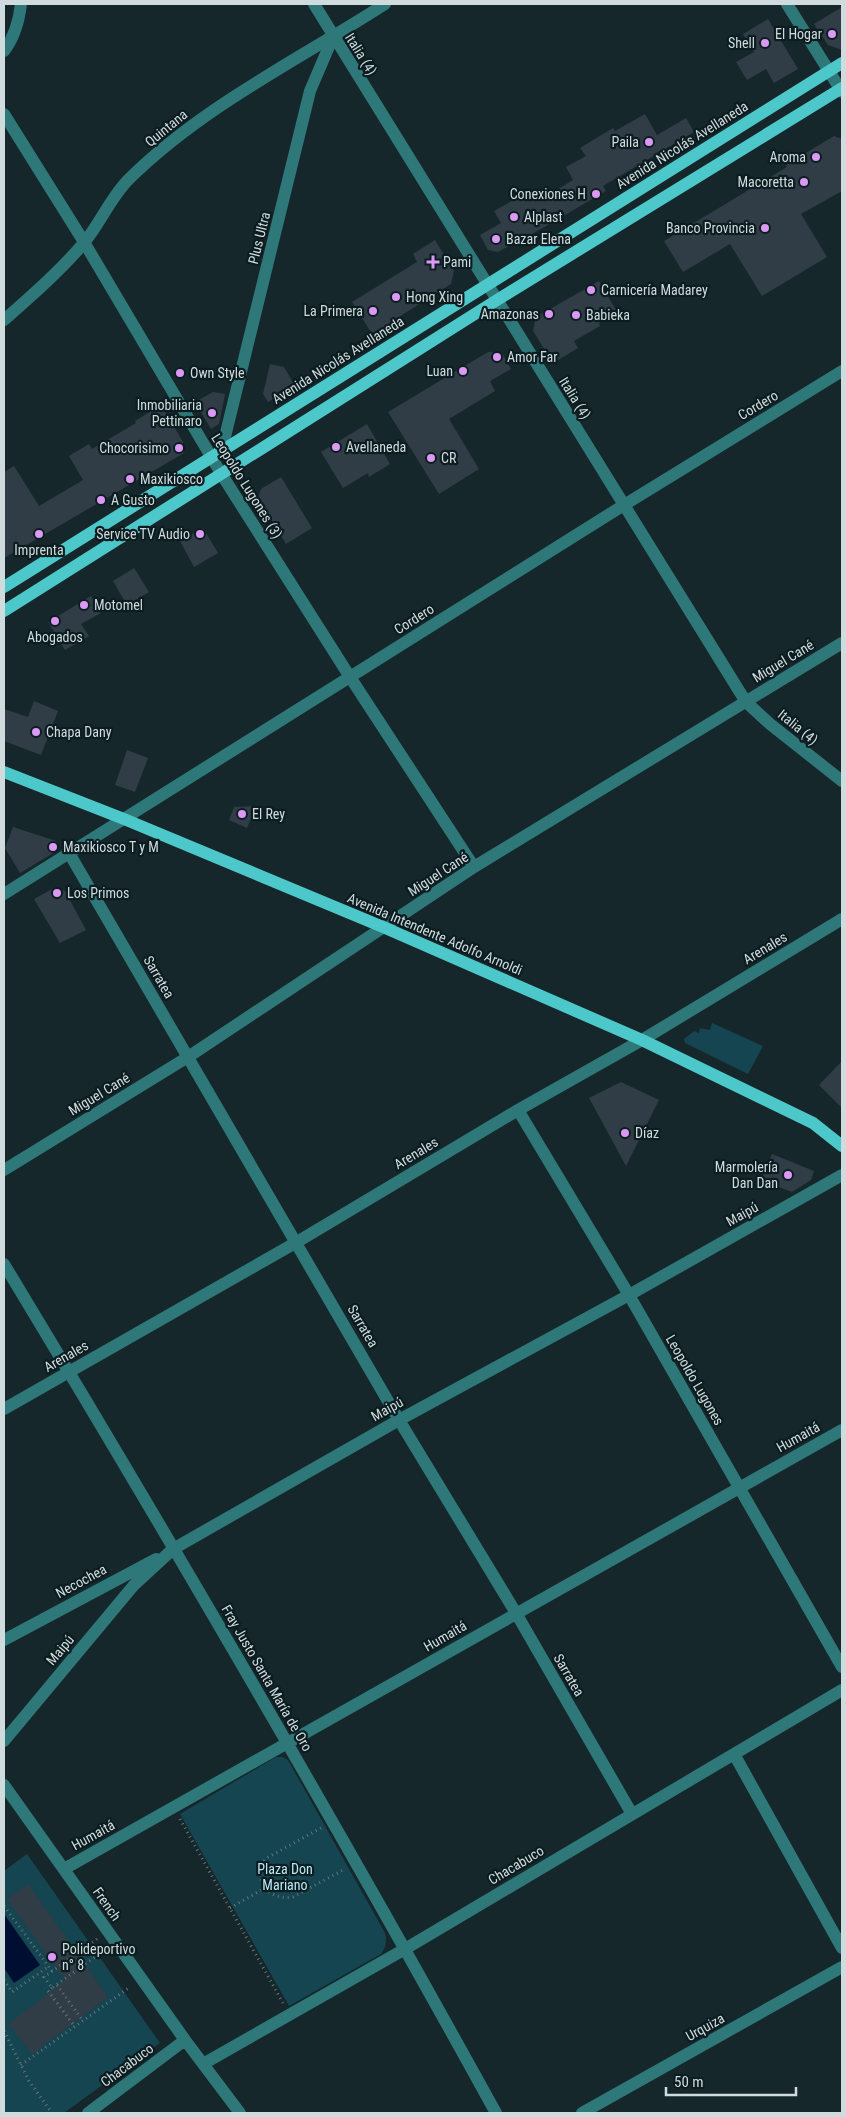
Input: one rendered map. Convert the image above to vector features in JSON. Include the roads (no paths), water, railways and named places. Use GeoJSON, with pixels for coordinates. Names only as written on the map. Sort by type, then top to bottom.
{"type":"FeatureCollection","features":[{"type":"Feature","properties":{"kind":"main road","name":"Avenida Nicolás Avellaneda"},"geometry":{"type":"LineString","coordinates":[[4,587],[842,63]]}},
{"type":"Feature","properties":{"kind":"main road"},"geometry":{"type":"LineString","coordinates":[[4,611],[222,475],[496,300],[842,90]]}},
{"type":"Feature","properties":{"kind":"main road","name":"Avenida Intendente Adolfo Arnoldi"},"geometry":{"type":"LineString","coordinates":[[4,772],[124,819],[384,927],[642,1040],[813,1124],[842,1146]]}},
{"type":"Feature","properties":{"kind":"street"},"geometry":{"type":"LineString","coordinates":[[4,52],[9,45],[19,19],[22,4]]}},
{"type":"Feature","properties":{"kind":"street","name":"Italia (4)"},"geometry":{"type":"LineString","coordinates":[[314,4],[746,702],[770,724],[842,781]]}},
{"type":"Feature","properties":{"kind":"street","name":"Quintana"},"geometry":{"type":"LineString","coordinates":[[4,320],[53,277],[84,242],[127,180],[168,144],[207,114],[385,4]]}},
{"type":"Feature","properties":{"kind":"street"},"geometry":{"type":"LineString","coordinates":[[787,4],[842,90]]}},
{"type":"Feature","properties":{"kind":"street","name":"Plus Ultra"},"geometry":{"type":"LineString","coordinates":[[222,449],[310,92],[333,37]]}},
{"type":"Feature","properties":{"kind":"street","name":"Leopoldo Lugones (3)"},"geometry":{"type":"LineString","coordinates":[[4,114],[84,242],[222,475],[350,678],[474,867]]}},
{"type":"Feature","properties":{"kind":"street","name":"Cordero"},"geometry":{"type":"LineString","coordinates":[[4,894],[624,505],[842,371]]}},
{"type":"Feature","properties":{"kind":"street","name":"Miguel Cané"},"geometry":{"type":"LineString","coordinates":[[4,1170],[188,1057],[474,867],[842,643]]}},
{"type":"Feature","properties":{"kind":"street","name":"Sarratea"},"geometry":{"type":"LineString","coordinates":[[69,853],[400,1420],[516,1613],[632,1814]]}},
{"type":"Feature","properties":{"kind":"street","name":"Arenales"},"geometry":{"type":"LineString","coordinates":[[4,1409],[297,1242],[518,1110],[642,1040],[842,919]]}},
{"type":"Feature","properties":{"kind":"street","name":"Leopoldo Lugones"},"geometry":{"type":"LineString","coordinates":[[518,1110],[629,1295],[842,1667]]}},
{"type":"Feature","properties":{"kind":"street","name":"Maipú"},"geometry":{"type":"LineString","coordinates":[[4,1741],[134,1585],[173,1549],[400,1420],[629,1295],[842,1175]]}},
{"type":"Feature","properties":{"kind":"street","name":"Fray Justo Santa María de Oro"},"geometry":{"type":"LineString","coordinates":[[4,1264],[287,1742],[496,2113]]}},
{"type":"Feature","properties":{"kind":"street","name":"Humaitá"},"geometry":{"type":"LineString","coordinates":[[64,1869],[842,1430]]}},
{"type":"Feature","properties":{"kind":"street","name":"Necochea"},"geometry":{"type":"LineString","coordinates":[[4,1640],[173,1549]]}},
{"type":"Feature","properties":{"kind":"street","name":"Chacabuco"},"geometry":{"type":"LineString","coordinates":[[203,2064],[405,1949],[842,1690]]}},
{"type":"Feature","properties":{"kind":"street"},"geometry":{"type":"LineString","coordinates":[[734,1754],[842,1948]]}},
{"type":"Feature","properties":{"kind":"street","name":"French"},"geometry":{"type":"LineString","coordinates":[[4,1785],[185,2040],[240,2113]]}},
{"type":"Feature","properties":{"kind":"street","name":"Urquiza"},"geometry":{"type":"LineString","coordinates":[[582,2113],[842,1966]]}},
{"type":"Feature","properties":{"kind":"street","name":"Chacabuco"},"geometry":{"type":"LineString","coordinates":[[88,2113],[185,2040]]}},
{"type":"Feature","properties":{"kind":"place","name":"El Hogar"},"geometry":{"type":"Point","coordinates":[832,34]}},
{"type":"Feature","properties":{"kind":"place","name":"Shell"},"geometry":{"type":"Point","coordinates":[765,43]}},
{"type":"Feature","properties":{"kind":"place","name":"Paila"},"geometry":{"type":"Point","coordinates":[649,142]}},
{"type":"Feature","properties":{"kind":"place","name":"Aroma"},"geometry":{"type":"Point","coordinates":[816,157]}},
{"type":"Feature","properties":{"kind":"place","name":"Macoretta"},"geometry":{"type":"Point","coordinates":[804,182]}},
{"type":"Feature","properties":{"kind":"place","name":"Conexiones H"},"geometry":{"type":"Point","coordinates":[596,194]}},
{"type":"Feature","properties":{"kind":"place","name":"Alplast"},"geometry":{"type":"Point","coordinates":[514,217]}},
{"type":"Feature","properties":{"kind":"place","name":"Banco Provincia"},"geometry":{"type":"Point","coordinates":[765,228]}},
{"type":"Feature","properties":{"kind":"place","name":"Bazar Elena"},"geometry":{"type":"Point","coordinates":[496,239]}},
{"type":"Feature","properties":{"kind":"place","name":"Pami"},"geometry":{"type":"Point","coordinates":[433,262]}},
{"type":"Feature","properties":{"kind":"place","name":"Carnicería Madarey"},"geometry":{"type":"Point","coordinates":[591,290]}},
{"type":"Feature","properties":{"kind":"place","name":"Hong Xing"},"geometry":{"type":"Point","coordinates":[396,297]}},
{"type":"Feature","properties":{"kind":"place","name":"La Primera"},"geometry":{"type":"Point","coordinates":[373,311]}},
{"type":"Feature","properties":{"kind":"place","name":"Amazonas"},"geometry":{"type":"Point","coordinates":[549,314]}},
{"type":"Feature","properties":{"kind":"place","name":"Babieka"},"geometry":{"type":"Point","coordinates":[576,315]}},
{"type":"Feature","properties":{"kind":"place","name":"Amor Far"},"geometry":{"type":"Point","coordinates":[497,357]}},
{"type":"Feature","properties":{"kind":"place","name":"Luan"},"geometry":{"type":"Point","coordinates":[463,371]}},
{"type":"Feature","properties":{"kind":"place","name":"Own Style"},"geometry":{"type":"Point","coordinates":[180,373]}},
{"type":"Feature","properties":{"kind":"place","name":"Inmobiliaria Pettinaro"},"geometry":{"type":"Point","coordinates":[212,413]}},
{"type":"Feature","properties":{"kind":"place","name":"Avellaneda"},"geometry":{"type":"Point","coordinates":[336,447]}},
{"type":"Feature","properties":{"kind":"place","name":"Chocorisimo"},"geometry":{"type":"Point","coordinates":[179,448]}},
{"type":"Feature","properties":{"kind":"place","name":"CR"},"geometry":{"type":"Point","coordinates":[431,458]}},
{"type":"Feature","properties":{"kind":"place","name":"Maxikiosco"},"geometry":{"type":"Point","coordinates":[130,479]}},
{"type":"Feature","properties":{"kind":"place","name":"A Gusto"},"geometry":{"type":"Point","coordinates":[101,500]}},
{"type":"Feature","properties":{"kind":"place","name":"Imprenta"},"geometry":{"type":"Point","coordinates":[39,534]}},
{"type":"Feature","properties":{"kind":"place","name":"Service TV Audio"},"geometry":{"type":"Point","coordinates":[200,534]}},
{"type":"Feature","properties":{"kind":"place","name":"Motomel"},"geometry":{"type":"Point","coordinates":[84,605]}},
{"type":"Feature","properties":{"kind":"place","name":"Abogados"},"geometry":{"type":"Point","coordinates":[55,621]}},
{"type":"Feature","properties":{"kind":"place","name":"Chapa Dany"},"geometry":{"type":"Point","coordinates":[36,732]}},
{"type":"Feature","properties":{"kind":"place","name":"El Rey"},"geometry":{"type":"Point","coordinates":[242,814]}},
{"type":"Feature","properties":{"kind":"place","name":"Maxikiosco T y M"},"geometry":{"type":"Point","coordinates":[53,847]}},
{"type":"Feature","properties":{"kind":"place","name":"Los Primos"},"geometry":{"type":"Point","coordinates":[57,893]}},
{"type":"Feature","properties":{"kind":"place","name":"Díaz"},"geometry":{"type":"Point","coordinates":[625,1133]}},
{"type":"Feature","properties":{"kind":"place","name":"Marmolería Dan Dan"},"geometry":{"type":"Point","coordinates":[788,1175]}},
{"type":"Feature","properties":{"kind":"place","name":"Polideportivo n° 8"},"geometry":{"type":"Point","coordinates":[52,1957]}},
{"type":"Feature","properties":{"kind":"park label","name":"Plaza Don Mariano"},"geometry":{"type":"Point","coordinates":[285,1878]}}]}
